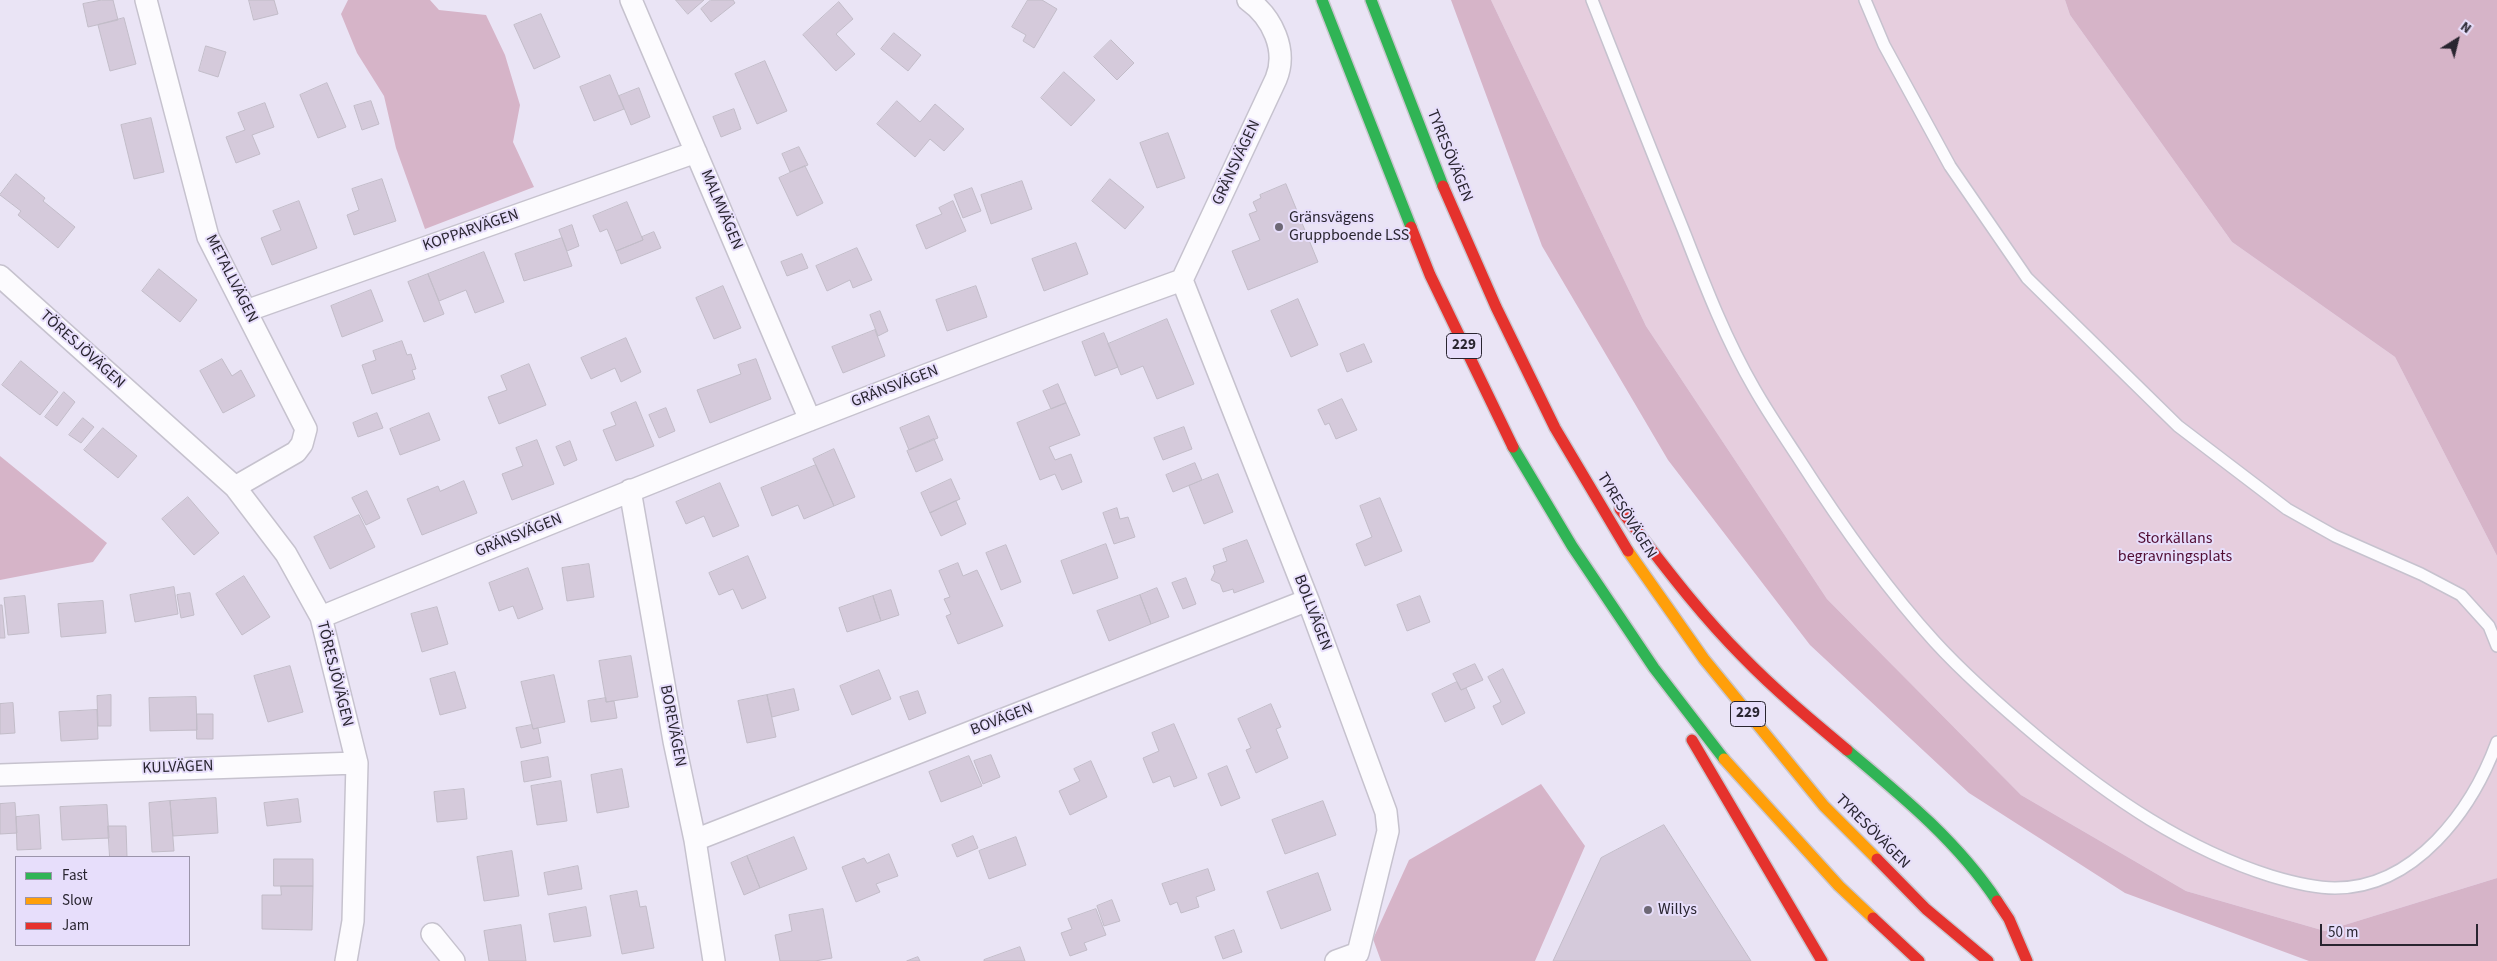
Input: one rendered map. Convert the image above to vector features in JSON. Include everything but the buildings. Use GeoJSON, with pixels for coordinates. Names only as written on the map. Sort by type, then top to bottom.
{"type":"FeatureCollection","features":[{"type":"Feature","properties":{"kind":"highway","name":"229"},"geometry":{"type":"LineString","coordinates":[[1322,0],[1430,275],[1513,447],[1572,546],[1654,668],[1717,751],[1787,831],[1839,886],[1919,961]]}},
{"type":"Feature","properties":{"kind":"highway","name":"TYRESÖVÄGEN"},"geometry":{"type":"LineString","coordinates":[[1371,0],[1449,199],[1496,307],[1555,428],[1634,561],[1710,667],[1824,806],[1926,909],[1988,961]]}},
{"type":"Feature","properties":{"kind":"highway"},"geometry":{"type":"LineString","coordinates":[[1555,428],[1671,574],[1758,672],[1803,714],[1939,831],[1984,882],[2007,914],[2021,941],[2027,961]]}},
{"type":"Feature","properties":{"kind":"highway"},"geometry":{"type":"LineString","coordinates":[[1654,668],[1706,766],[1822,961]]}},
{"type":"Feature","properties":{"kind":"street","name":"METALLVÄGEN"},"geometry":{"type":"LineString","coordinates":[[146,0],[208,237],[306,429],[302,444],[296,452],[235,487]]}},
{"type":"Feature","properties":{"kind":"street","name":"MALMVÄGEN"},"geometry":{"type":"LineString","coordinates":[[631,0],[810,420]]}},
{"type":"Feature","properties":{"kind":"street","name":"GRÄNSVÄGEN"},"geometry":{"type":"LineString","coordinates":[[321,617],[630,490],[1022,337],[1182,280],[1276,79],[1281,63],[1270,22],[1261,9],[1248,0]]}},
{"type":"Feature","properties":{"kind":"street","name":"KOPPARVÄGEN"},"geometry":{"type":"LineString","coordinates":[[246,311],[696,152]]}},
{"type":"Feature","properties":{"kind":"street","name":"TÖRESJÖVÄGEN"},"geometry":{"type":"LineString","coordinates":[[0,276],[235,487],[286,554],[321,617],[356,763],[353,921],[346,961]]}},
{"type":"Feature","properties":{"kind":"street","name":"BOLLVÄGEN"},"geometry":{"type":"LineString","coordinates":[[1182,280],[1308,600],[1386,812],[1388,831],[1358,953],[1336,961]]}},
{"type":"Feature","properties":{"kind":"street","name":"BOREVÄGEN"},"geometry":{"type":"LineString","coordinates":[[630,490],[674,741],[695,840],[714,961]]}},
{"type":"Feature","properties":{"kind":"street","name":"BOVÄGEN"},"geometry":{"type":"LineString","coordinates":[[695,840],[1308,600]]}},
{"type":"Feature","properties":{"kind":"street","name":"KULVÄGEN"},"geometry":{"type":"LineString","coordinates":[[0,775],[356,763]]}},
{"type":"Feature","properties":{"kind":"street"},"geometry":{"type":"LineString","coordinates":[[432,934],[454,961]]}},
{"type":"Feature","properties":{"kind":"lane"},"geometry":{"type":"LineString","coordinates":[[1592,0],[1710,297],[1753,387],[1830,508],[1897,598],[1935,642],[1976,683],[2090,780],[2168,831],[2209,852],[2255,871],[2295,883],[2335,888],[2369,884],[2404,869],[2438,840],[2461,810],[2481,778],[2497,742]]}},
{"type":"Feature","properties":{"kind":"lane"},"geometry":{"type":"LineString","coordinates":[[1865,0],[1884,45],[1950,166],[2027,278],[2178,426],[2287,509],[2335,536],[2461,594],[2489,626],[2497,646]]}},
{"type":"Feature","properties":{"kind":"green space","name":"Storkällans begravningsplats"},"geometry":{"type":"Polygon","coordinates":[[[1491,0],[2065,0],[2070,15],[2232,242],[2395,357],[2497,556],[2497,878],[2325,931],[2186,891],[2021,795],[1827,599],[1646,326],[1491,0]]]}},
{"type":"Feature","properties":{"kind":"shaded area"},"geometry":{"type":"Polygon","coordinates":[[[348,0],[430,0],[439,10],[486,15],[505,55],[520,105],[513,142],[534,187],[425,229],[396,148],[384,96],[357,53],[341,14],[348,0]]]}},
{"type":"Feature","properties":{"kind":"shaded area"},"geometry":{"type":"Polygon","coordinates":[[[1451,0],[1491,0],[1646,326],[1827,599],[2021,795],[2186,891],[2325,931],[2497,878],[2497,961],[2309,961],[2125,893],[1969,793],[1810,645],[1668,460],[1542,246],[1451,0]]]}},
{"type":"Feature","properties":{"kind":"shaded area"},"geometry":{"type":"Polygon","coordinates":[[[2065,0],[2497,0],[2497,556],[2395,357],[2232,242],[2070,15],[2065,0]]]}},
{"type":"Feature","properties":{"kind":"shaded area"},"geometry":{"type":"Polygon","coordinates":[[[0,456],[107,543],[93,562],[0,580],[0,456]]]}},
{"type":"Feature","properties":{"kind":"shaded area"},"geometry":{"type":"Polygon","coordinates":[[[1541,784],[1585,846],[1535,961],[1381,961],[1373,939],[1409,860],[1541,784]]]}},
{"type":"Feature","properties":{"kind":"traffic: fast"},"geometry":{"type":"LineString","coordinates":[[1322,0],[1411,227]]}},
{"type":"Feature","properties":{"kind":"traffic: fast"},"geometry":{"type":"LineString","coordinates":[[1371,0],[1443,186]]}},
{"type":"Feature","properties":{"kind":"traffic: fast"},"geometry":{"type":"LineString","coordinates":[[1513,447],[1572,546],[1654,668],[1724,759]]}},
{"type":"Feature","properties":{"kind":"traffic: fast"},"geometry":{"type":"LineString","coordinates":[[1847,750],[1908,802],[1947,839],[1982,879],[1997,901]]}},
{"type":"Feature","properties":{"kind":"traffic: slow"},"geometry":{"type":"LineString","coordinates":[[1628,551],[1704,659],[1824,806],[1877,859]]}},
{"type":"Feature","properties":{"kind":"traffic: slow"},"geometry":{"type":"LineString","coordinates":[[1724,759],[1839,886],[1873,918]]}},
{"type":"Feature","properties":{"kind":"traffic: jam"},"geometry":{"type":"LineString","coordinates":[[1443,186],[1496,307],[1555,428],[1628,551]]}},
{"type":"Feature","properties":{"kind":"traffic: jam"},"geometry":{"type":"LineString","coordinates":[[1411,227],[1430,275],[1513,447]]}},
{"type":"Feature","properties":{"kind":"traffic: jam"},"geometry":{"type":"LineString","coordinates":[[1620,509],[1725,639],[1780,693],[1847,750]]}},
{"type":"Feature","properties":{"kind":"traffic: jam"},"geometry":{"type":"LineString","coordinates":[[1692,740],[1822,961]]}},
{"type":"Feature","properties":{"kind":"traffic: jam"},"geometry":{"type":"LineString","coordinates":[[1877,859],[1926,909],[1988,961]]}},
{"type":"Feature","properties":{"kind":"traffic: jam"},"geometry":{"type":"LineString","coordinates":[[1997,901],[2009,919],[2027,961]]}},
{"type":"Feature","properties":{"kind":"traffic: jam"},"geometry":{"type":"LineString","coordinates":[[1873,918],[1919,961]]}},
{"type":"Feature","properties":{"kind":"place","name":"Gränsvägens Gruppboende LSS"},"geometry":{"type":"Point","coordinates":[1279,227]}},
{"type":"Feature","properties":{"kind":"place","name":"Willys"},"geometry":{"type":"Point","coordinates":[1648,910]}}]}
